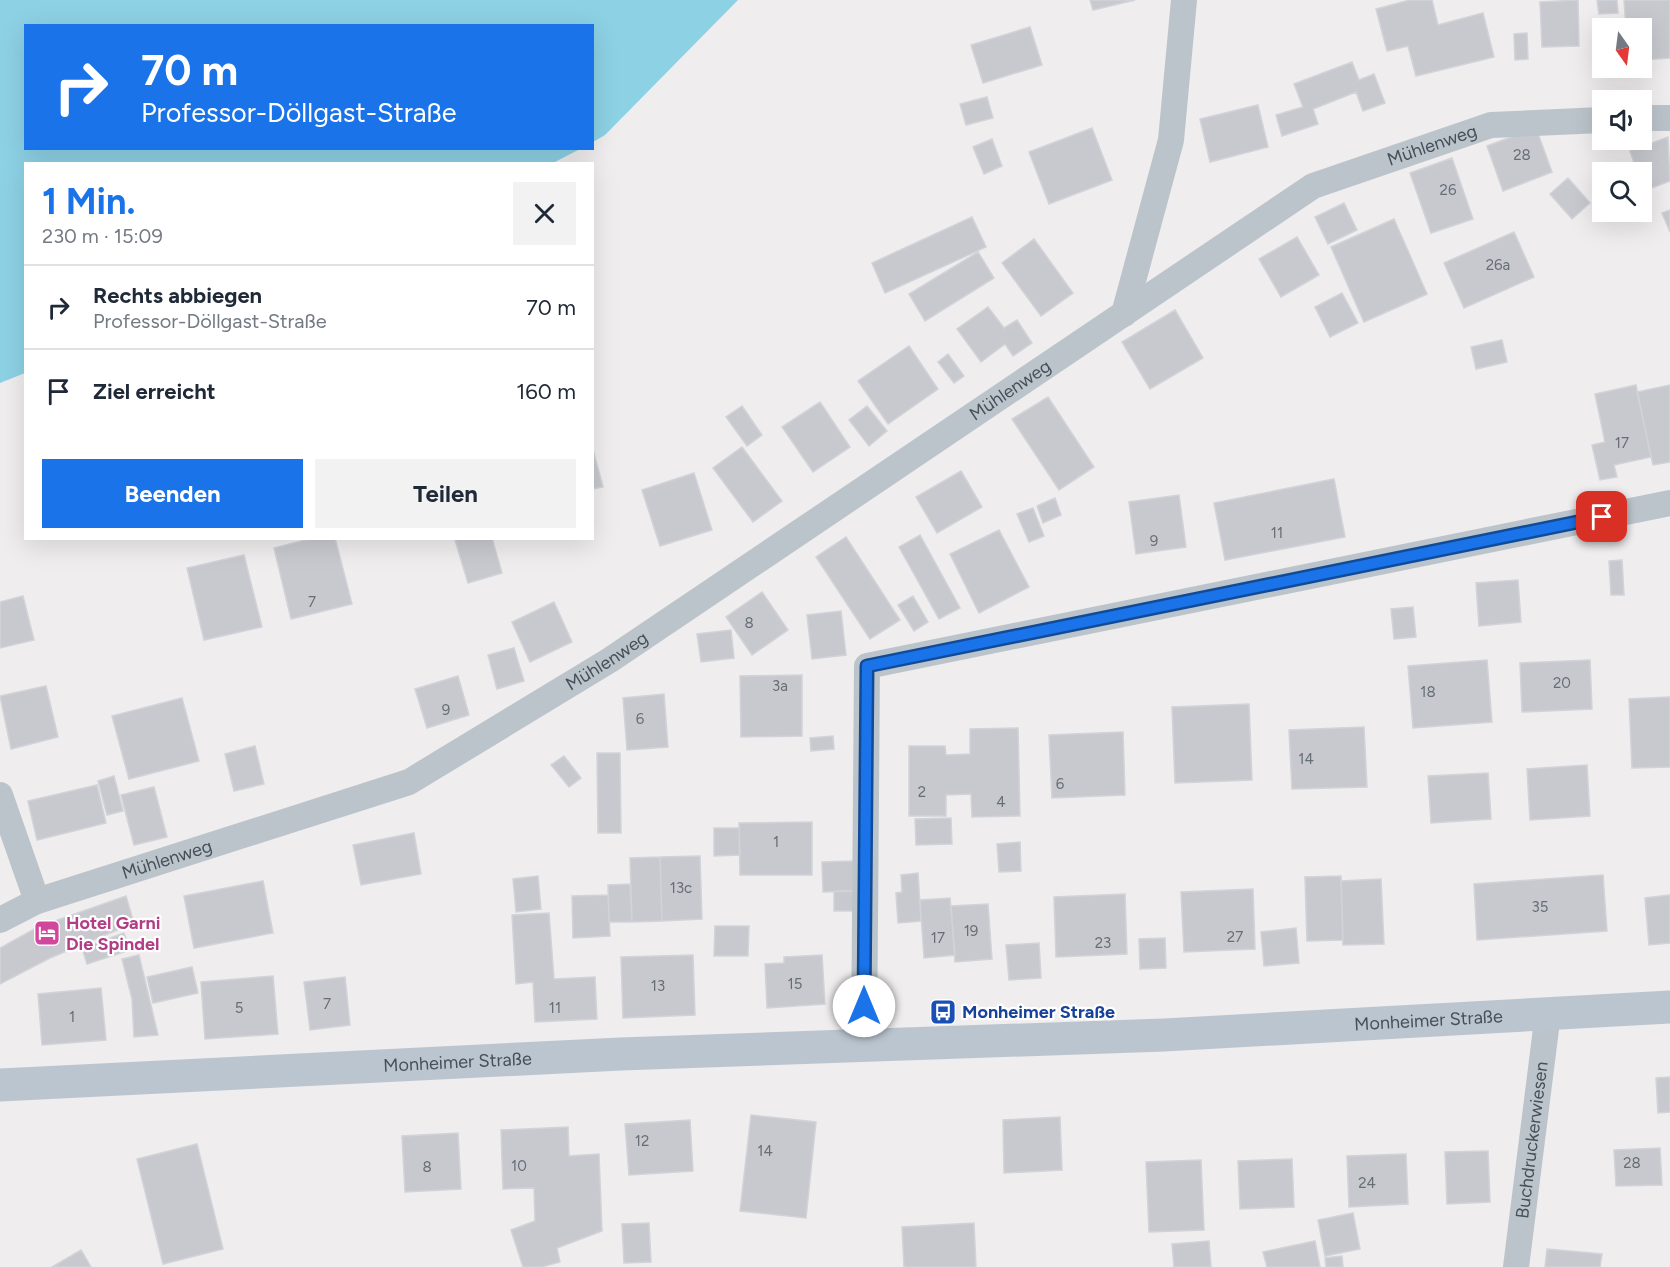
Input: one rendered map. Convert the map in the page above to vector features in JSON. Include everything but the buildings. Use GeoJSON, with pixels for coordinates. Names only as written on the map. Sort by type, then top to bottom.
{"type":"FeatureCollection","features":[{"type":"Feature","properties":{"kind":"main road","name":"Monheimer Straße"},"geometry":{"type":"LineString","coordinates":[[0,1085],[357,1065],[1188,1034],[1670,1007]]}},
{"type":"Feature","properties":{"kind":"street"},"geometry":{"type":"LineString","coordinates":[[1124,314],[1171,140],[1184,0]]}},
{"type":"Feature","properties":{"kind":"street"},"geometry":{"type":"LineString","coordinates":[[1652,118],[1670,118]]}},
{"type":"Feature","properties":{"kind":"street","name":"Mühlenweg"},"geometry":{"type":"LineString","coordinates":[[0,920],[37,901],[409,782],[610,660],[1313,186],[1491,125],[1592,120]]}},
{"type":"Feature","properties":{"kind":"street"},"geometry":{"type":"LineString","coordinates":[[864,1045],[867,666],[1670,503]]}},
{"type":"Feature","properties":{"kind":"street"},"geometry":{"type":"LineString","coordinates":[[0,795],[37,901]]}},
{"type":"Feature","properties":{"kind":"street","name":"Buchdruckerwiesen"},"geometry":{"type":"LineString","coordinates":[[1516,1267],[1548,1013]]}},
{"type":"Feature","properties":{"kind":"water"},"geometry":{"type":"Polygon","coordinates":[[[0,0],[738,0],[605,135],[594,141],[594,24],[24,24],[24,150],[578,150],[555,162],[24,162],[24,373],[0,383],[0,0]]]}},
{"type":"Feature","properties":{"kind":"place","name":"Hotel Garni Die Spindel"},"geometry":{"type":"Point","coordinates":[47,933]}},
{"type":"Feature","properties":{"kind":"place","name":"Monheimer Straße"},"geometry":{"type":"Point","coordinates":[943,1012]}},
{"type":"Feature","properties":{"kind":"route"},"geometry":{"type":"LineString","coordinates":[[864,1006],[867,666],[1602,517]]}}]}
